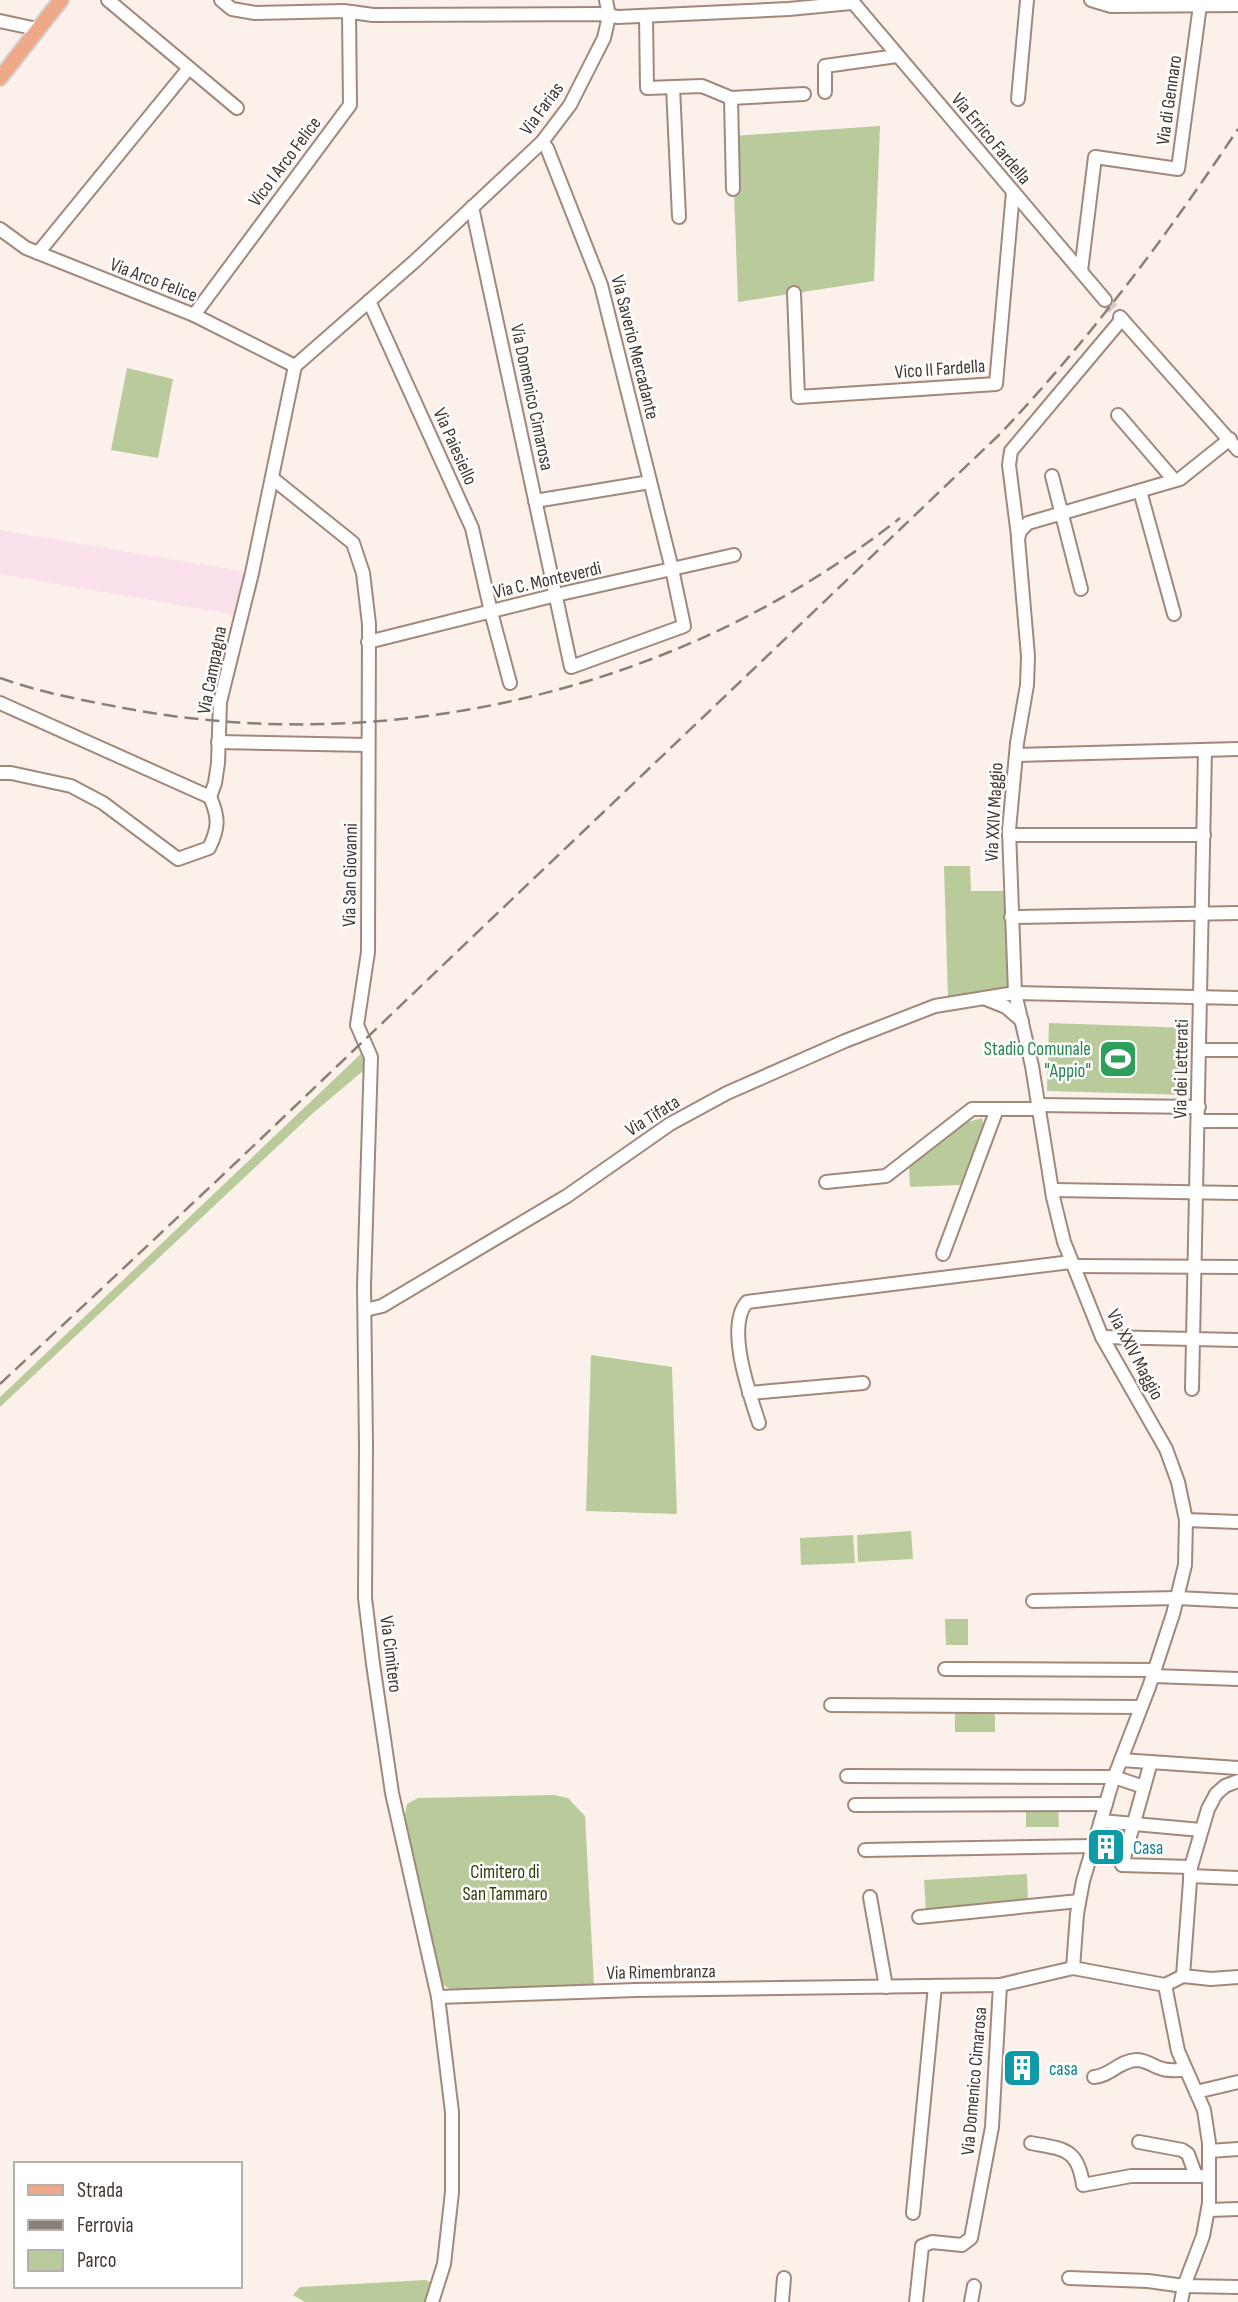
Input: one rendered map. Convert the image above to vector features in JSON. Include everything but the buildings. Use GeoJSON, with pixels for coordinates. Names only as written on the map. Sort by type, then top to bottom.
{"type":"FeatureCollection","features":[{"type":"Feature","properties":{"kind":"main road"},"geometry":{"type":"LineString","coordinates":[[0,78],[61,0]]}},
{"type":"Feature","properties":{"kind":"street"},"geometry":{"type":"LineString","coordinates":[[108,0],[237,108]]}},
{"type":"Feature","properties":{"kind":"street"},"geometry":{"type":"LineString","coordinates":[[221,0],[232,9],[256,13],[609,16],[789,9],[851,1]]}},
{"type":"Feature","properties":{"kind":"street"},"geometry":{"type":"LineString","coordinates":[[377,0],[378,15]]}},
{"type":"Feature","properties":{"kind":"street"},"geometry":{"type":"LineString","coordinates":[[606,0],[609,16]]}},
{"type":"Feature","properties":{"kind":"street"},"geometry":{"type":"LineString","coordinates":[[1018,99],[1027,0]]}},
{"type":"Feature","properties":{"kind":"street"},"geometry":{"type":"LineString","coordinates":[[1091,0],[1111,6],[1238,5]]}},
{"type":"Feature","properties":{"kind":"street","name":"Via Errico Fardella"},"geometry":{"type":"LineString","coordinates":[[851,1],[1105,300]]}},
{"type":"Feature","properties":{"kind":"street","name":"Via di Gennaro"},"geometry":{"type":"LineString","coordinates":[[1081,271],[1095,157],[1178,169],[1200,5]]}},
{"type":"Feature","properties":{"kind":"street","name":"Vico I Arco Felice"},"geometry":{"type":"LineString","coordinates":[[194,315],[350,105],[349,12]]}},
{"type":"Feature","properties":{"kind":"street","name":"Via Farias"},"geometry":{"type":"LineString","coordinates":[[295,366],[542,142],[570,105],[591,66],[604,38],[609,16]]}},
{"type":"Feature","properties":{"kind":"street"},"geometry":{"type":"LineString","coordinates":[[646,16],[647,88],[702,86],[731,98],[804,94]]}},
{"type":"Feature","properties":{"kind":"street"},"geometry":{"type":"LineString","coordinates":[[0,21],[37,29]]}},
{"type":"Feature","properties":{"kind":"street"},"geometry":{"type":"LineString","coordinates":[[825,92],[825,66],[897,56]]}},
{"type":"Feature","properties":{"kind":"street"},"geometry":{"type":"LineString","coordinates":[[37,253],[189,68]]}},
{"type":"Feature","properties":{"kind":"street"},"geometry":{"type":"LineString","coordinates":[[673,87],[679,217]]}},
{"type":"Feature","properties":{"kind":"street"},"geometry":{"type":"LineString","coordinates":[[731,98],[733,189]]}},
{"type":"Feature","properties":{"kind":"street","name":"Via Saverio Mercadante"},"geometry":{"type":"LineString","coordinates":[[542,142],[547,148],[597,270],[672,569]]}},
{"type":"Feature","properties":{"kind":"street","name":"Vico II Fardella"},"geometry":{"type":"LineString","coordinates":[[794,293],[799,397],[996,384],[1013,192]]}},
{"type":"Feature","properties":{"kind":"street","name":"Via Domenico Cimarosa"},"geometry":{"type":"LineString","coordinates":[[472,207],[571,667],[684,626],[672,569]]}},
{"type":"Feature","properties":{"kind":"street","name":"Via Arco Felice"},"geometry":{"type":"LineString","coordinates":[[0,229],[26,248],[194,315],[295,366]]}},
{"type":"Feature","properties":{"kind":"street","name":"Via Paiesiello"},"geometry":{"type":"LineString","coordinates":[[369,301],[472,528],[510,683]]}},
{"type":"Feature","properties":{"kind":"street"},"geometry":{"type":"LineString","coordinates":[[1121,318],[1234,444],[1180,479],[1028,523],[1020,531],[1018,540],[1009,465],[1011,451],[1121,318]]}},
{"type":"Feature","properties":{"kind":"street","name":"Via Campagna"},"geometry":{"type":"LineString","coordinates":[[0,773],[11,772],[71,786],[103,803],[178,859],[209,848],[215,835],[217,813],[210,797],[215,783],[220,702],[295,366]]}},
{"type":"Feature","properties":{"kind":"street"},"geometry":{"type":"LineString","coordinates":[[1118,415],[1174,480]]}},
{"type":"Feature","properties":{"kind":"street"},"geometry":{"type":"LineString","coordinates":[[1158,462],[1145,489],[1174,614]]}},
{"type":"Feature","properties":{"kind":"street"},"geometry":{"type":"LineString","coordinates":[[1052,476],[1081,589]]}},
{"type":"Feature","properties":{"kind":"street","name":"Via San Giovanni"},"geometry":{"type":"LineString","coordinates":[[272,478],[353,543],[363,573],[368,642],[368,952],[357,1025],[371,1057],[365,1310]]}},
{"type":"Feature","properties":{"kind":"street"},"geometry":{"type":"LineString","coordinates":[[535,501],[650,482]]}},
{"type":"Feature","properties":{"kind":"street","name":"Via XXIV Maggio"},"geometry":{"type":"LineString","coordinates":[[1018,540],[1028,656],[1027,685],[1016,749],[1009,835],[1015,993],[1052,1190],[1072,1264],[1102,1337],[1166,1449],[1178,1482],[1186,1520],[1185,1565],[1177,1598],[1154,1673],[1114,1777],[1079,1901],[1073,1968]]}},
{"type":"Feature","properties":{"kind":"street","name":"Via C. Monteverdi"},"geometry":{"type":"LineString","coordinates":[[368,642],[556,595],[734,555]]}},
{"type":"Feature","properties":{"kind":"street"},"geometry":{"type":"LineString","coordinates":[[0,703],[210,797]]}},
{"type":"Feature","properties":{"kind":"street"},"geometry":{"type":"LineString","coordinates":[[218,742],[368,745]]}},
{"type":"Feature","properties":{"kind":"street"},"geometry":{"type":"LineString","coordinates":[[1016,749],[1238,749]]}},
{"type":"Feature","properties":{"kind":"street","name":"Via dei Letterati"},"geometry":{"type":"LineString","coordinates":[[1192,1388],[1205,750]]}},
{"type":"Feature","properties":{"kind":"street"},"geometry":{"type":"LineString","coordinates":[[1009,835],[1204,835]]}},
{"type":"Feature","properties":{"kind":"street"},"geometry":{"type":"LineString","coordinates":[[1011,917],[1238,913]]}},
{"type":"Feature","properties":{"kind":"street","name":"Via Tifata"},"geometry":{"type":"LineString","coordinates":[[365,1310],[382,1306],[567,1196],[670,1124],[727,1093],[845,1041],[935,1006],[1015,993],[1238,998]]}},
{"type":"Feature","properties":{"kind":"street"},"geometry":{"type":"LineString","coordinates":[[982,998],[1006,1007],[1022,1021]]}},
{"type":"Feature","properties":{"kind":"street"},"geometry":{"type":"LineString","coordinates":[[1200,1050],[1238,1050]]}},
{"type":"Feature","properties":{"kind":"street"},"geometry":{"type":"LineString","coordinates":[[826,1182],[886,1176],[972,1109],[1199,1107]]}},
{"type":"Feature","properties":{"kind":"street"},"geometry":{"type":"LineString","coordinates":[[943,1254],[997,1109]]}},
{"type":"Feature","properties":{"kind":"street"},"geometry":{"type":"LineString","coordinates":[[1199,1121],[1238,1122]]}},
{"type":"Feature","properties":{"kind":"street"},"geometry":{"type":"LineString","coordinates":[[1052,1190],[1238,1193]]}},
{"type":"Feature","properties":{"kind":"street"},"geometry":{"type":"LineString","coordinates":[[760,1423],[741,1359],[740,1317],[747,1302],[1072,1264],[1238,1267]]}},
{"type":"Feature","properties":{"kind":"street","name":"Via Cimitero"},"geometry":{"type":"LineString","coordinates":[[365,1310],[365,1598],[392,1793],[438,1997],[452,2112],[452,2192],[444,2264],[432,2302]]}},
{"type":"Feature","properties":{"kind":"street"},"geometry":{"type":"LineString","coordinates":[[1102,1337],[1238,1340]]}},
{"type":"Feature","properties":{"kind":"street"},"geometry":{"type":"LineString","coordinates":[[749,1392],[863,1383]]}},
{"type":"Feature","properties":{"kind":"street"},"geometry":{"type":"LineString","coordinates":[[1186,1520],[1238,1522]]}},
{"type":"Feature","properties":{"kind":"street"},"geometry":{"type":"LineString","coordinates":[[1033,1601],[1177,1598],[1238,1601]]}},
{"type":"Feature","properties":{"kind":"street"},"geometry":{"type":"LineString","coordinates":[[945,1669],[1154,1673],[1238,1679]]}},
{"type":"Feature","properties":{"kind":"street"},"geometry":{"type":"LineString","coordinates":[[831,1705],[1141,1707]]}},
{"type":"Feature","properties":{"kind":"street"},"geometry":{"type":"LineString","coordinates":[[1121,1760],[1238,1768]]}},
{"type":"Feature","properties":{"kind":"street"},"geometry":{"type":"LineString","coordinates":[[1152,1762],[1122,1865],[1238,1878]]}},
{"type":"Feature","properties":{"kind":"street"},"geometry":{"type":"LineString","coordinates":[[847,1776],[1114,1777],[1144,1787]]}},
{"type":"Feature","properties":{"kind":"street"},"geometry":{"type":"LineString","coordinates":[[1183,1976],[1191,1871],[1201,1830],[1216,1794],[1225,1786],[1238,1781]]}},
{"type":"Feature","properties":{"kind":"street"},"geometry":{"type":"LineString","coordinates":[[855,1805],[1106,1804]]}},
{"type":"Feature","properties":{"kind":"street"},"geometry":{"type":"LineString","coordinates":[[1101,1821],[1201,1830]]}},
{"type":"Feature","properties":{"kind":"street"},"geometry":{"type":"LineString","coordinates":[[865,1850],[1094,1846]]}},
{"type":"Feature","properties":{"kind":"street"},"geometry":{"type":"LineString","coordinates":[[870,1897],[886,1987]]}},
{"type":"Feature","properties":{"kind":"street"},"geometry":{"type":"LineString","coordinates":[[919,1917],[1079,1901]]}},
{"type":"Feature","properties":{"kind":"street"},"geometry":{"type":"LineString","coordinates":[[1073,1968],[1166,1985],[1183,1976],[1211,1979],[1238,1977]]}},
{"type":"Feature","properties":{"kind":"street","name":"Via Rimembranza"},"geometry":{"type":"LineString","coordinates":[[438,1997],[635,1990],[1000,1985],[1073,1968]]}},
{"type":"Feature","properties":{"kind":"street","name":"Via Domenico Cimarosa"},"geometry":{"type":"LineString","coordinates":[[916,2302],[922,2246],[932,2242],[962,2245],[971,2238],[992,2127],[1000,1985]]}},
{"type":"Feature","properties":{"kind":"street"},"geometry":{"type":"LineString","coordinates":[[1166,1985],[1178,2051],[1204,2110],[1209,2151],[1202,2176]]}},
{"type":"Feature","properties":{"kind":"street"},"geometry":{"type":"LineString","coordinates":[[913,2213],[934,1986]]}},
{"type":"Feature","properties":{"kind":"street"},"geometry":{"type":"LineString","coordinates":[[1094,2077],[1102,2077],[1125,2062],[1137,2060],[1152,2063],[1164,2070],[1186,2070]]}},
{"type":"Feature","properties":{"kind":"street"},"geometry":{"type":"LineString","coordinates":[[1196,2092],[1238,2082]]}},
{"type":"Feature","properties":{"kind":"street"},"geometry":{"type":"LineString","coordinates":[[1139,2142],[1182,2150],[1188,2154],[1202,2176],[1208,2210],[1203,2236],[1184,2286],[1181,2302]]}},
{"type":"Feature","properties":{"kind":"street"},"geometry":{"type":"LineString","coordinates":[[1031,2143],[1063,2149],[1072,2154],[1083,2185],[1131,2176],[1202,2176]]}},
{"type":"Feature","properties":{"kind":"street"},"geometry":{"type":"LineString","coordinates":[[1209,2151],[1238,2149]]}},
{"type":"Feature","properties":{"kind":"street"},"geometry":{"type":"LineString","coordinates":[[1208,2210],[1238,2209]]}},
{"type":"Feature","properties":{"kind":"street"},"geometry":{"type":"LineString","coordinates":[[782,2302],[784,2278]]}},
{"type":"Feature","properties":{"kind":"street"},"geometry":{"type":"LineString","coordinates":[[1069,2278],[1238,2287]]}},
{"type":"Feature","properties":{"kind":"street"},"geometry":{"type":"LineString","coordinates":[[971,2302],[974,2286]]}},
{"type":"Feature","properties":{"kind":"shaded area"},"geometry":{"type":"Polygon","coordinates":[[[0,530],[246,572],[236,615],[0,574],[0,530]]]}},
{"type":"Feature","properties":{"kind":"green space"},"geometry":{"type":"Polygon","coordinates":[[[880,126],[874,281],[738,302],[732,136],[880,126]]]}},
{"type":"Feature","properties":{"kind":"green space"},"geometry":{"type":"Polygon","coordinates":[[[127,368],[173,379],[158,458],[111,450],[127,368]]]}},
{"type":"Feature","properties":{"kind":"green space"},"geometry":{"type":"Polygon","coordinates":[[[944,866],[970,866],[971,891],[1004,891],[1009,988],[948,999],[944,866]]]}},
{"type":"Feature","properties":{"kind":"green space","name":"Stadio Comunale \"Appio\""},"geometry":{"type":"Polygon","coordinates":[[[1049,1023],[1190,1028],[1188,1095],[1047,1091],[1049,1023]]]}},
{"type":"Feature","properties":{"kind":"green space"},"geometry":{"type":"Polygon","coordinates":[[[364,1051],[364,1070],[312,1114],[0,1407],[0,1397],[364,1051]]]}},
{"type":"Feature","properties":{"kind":"green space"},"geometry":{"type":"Polygon","coordinates":[[[982,1118],[984,1125],[960,1185],[910,1187],[909,1166],[968,1122],[982,1118]]]}},
{"type":"Feature","properties":{"kind":"green space"},"geometry":{"type":"Polygon","coordinates":[[[591,1355],[672,1367],[677,1514],[586,1511],[591,1355]]]}},
{"type":"Feature","properties":{"kind":"green space"},"geometry":{"type":"Polygon","coordinates":[[[911,1531],[913,1559],[858,1562],[857,1535],[911,1531]]]}},
{"type":"Feature","properties":{"kind":"green space"},"geometry":{"type":"Polygon","coordinates":[[[853,1535],[855,1563],[801,1565],[800,1538],[853,1535]]]}},
{"type":"Feature","properties":{"kind":"green space"},"geometry":{"type":"Polygon","coordinates":[[[945,1619],[968,1619],[968,1645],[946,1645],[945,1619]]]}},
{"type":"Feature","properties":{"kind":"green space"},"geometry":{"type":"Polygon","coordinates":[[[955,1710],[995,1710],[995,1732],[955,1732],[955,1710]]]}},
{"type":"Feature","properties":{"kind":"green space","name":"Cimitero di San Tammaro"},"geometry":{"type":"Polygon","coordinates":[[[554,1795],[568,1798],[585,1816],[594,1985],[451,1990],[441,1983],[405,1815],[407,1804],[418,1798],[554,1795]]]}},
{"type":"Feature","properties":{"kind":"green space"},"geometry":{"type":"Polygon","coordinates":[[[1058,1806],[1059,1827],[1026,1827],[1026,1807],[1058,1806]]]}},
{"type":"Feature","properties":{"kind":"green space"},"geometry":{"type":"Polygon","coordinates":[[[1027,1874],[1028,1901],[926,1911],[924,1880],[1027,1874]]]}},
{"type":"Feature","properties":{"kind":"green space"},"geometry":{"type":"Polygon","coordinates":[[[426,2280],[430,2282],[424,2302],[305,2302],[293,2295],[300,2287],[426,2280]]]}},
{"type":"Feature","properties":{"kind":"tunnel"},"geometry":{"type":"LineString","coordinates":[[1105,300],[1120,317]]}},
{"type":"Feature","properties":{"kind":"railway"},"geometry":{"type":"LineString","coordinates":[[0,1384],[1000,434],[1065,362],[1125,287],[1238,129]]}},
{"type":"Feature","properties":{"kind":"railway"},"geometry":{"type":"LineString","coordinates":[[0,678],[42,691],[113,706],[216,721],[320,724],[425,716],[527,698],[627,668],[723,628],[815,578],[900,518]]}},
{"type":"Feature","properties":{"kind":"place","name":"Stadio Comunale \"Appio\""},"geometry":{"type":"Point","coordinates":[1118,1059]}},
{"type":"Feature","properties":{"kind":"place","name":"Casa"},"geometry":{"type":"Point","coordinates":[1106,1847]}},
{"type":"Feature","properties":{"kind":"place","name":"casa"},"geometry":{"type":"Point","coordinates":[1022,2068]}}]}
